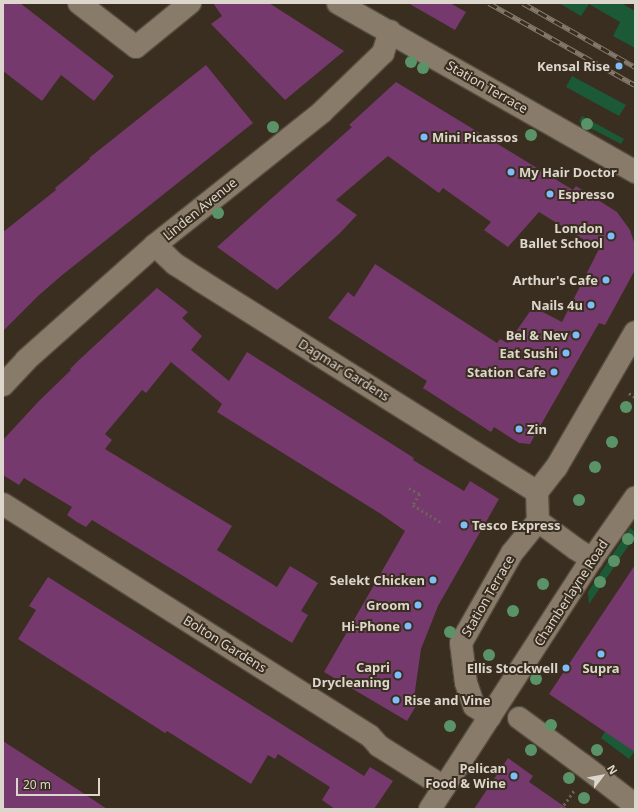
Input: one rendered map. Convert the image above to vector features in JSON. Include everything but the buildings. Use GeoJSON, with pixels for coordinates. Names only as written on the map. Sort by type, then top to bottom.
{"type":"FeatureCollection","features":[{"type":"Feature","properties":{"kind":"street"},"geometry":{"type":"LineString","coordinates":[[79,3],[136,47],[190,3]]}},
{"type":"Feature","properties":{"kind":"street","name":"Station Terrace"},"geometry":{"type":"LineString","coordinates":[[338,3],[367,20],[390,31],[635,172]]}},
{"type":"Feature","properties":{"kind":"street","name":"Linden Avenue"},"geometry":{"type":"LineString","coordinates":[[3,385],[26,360],[155,245],[322,112],[383,53],[390,31]]}},
{"type":"Feature","properties":{"kind":"street","name":"Dagmar Gardens"},"geometry":{"type":"LineString","coordinates":[[155,245],[175,264],[201,281],[537,492]]}},
{"type":"Feature","properties":{"kind":"street"},"geometry":{"type":"LineString","coordinates":[[592,559],[538,521],[537,492],[556,468],[635,332]]}},
{"type":"Feature","properties":{"kind":"street","name":"Chamberlayne Road"},"geometry":{"type":"LineString","coordinates":[[430,809],[592,559],[635,498]]}},
{"type":"Feature","properties":{"kind":"street","name":"Bolton Gardens"},"geometry":{"type":"LineString","coordinates":[[3,504],[370,736],[379,746],[444,787]]}},
{"type":"Feature","properties":{"kind":"street","name":"Station Terrace"},"geometry":{"type":"LineString","coordinates":[[490,717],[474,706],[466,683],[461,643],[512,553],[538,521]]}},
{"type":"Feature","properties":{"kind":"street"},"geometry":{"type":"LineString","coordinates":[[519,718],[635,805]]}},
{"type":"Feature","properties":{"kind":"path"},"geometry":{"type":"LineString","coordinates":[[409,488],[420,494],[413,505],[442,523]]}},
{"type":"Feature","properties":{"kind":"green space"},"geometry":{"type":"Polygon","coordinates":[[[559,3],[621,3],[635,11],[635,48],[613,36],[620,22],[589,4],[581,16],[559,3]]]}},
{"type":"Feature","properties":{"kind":"green space"},"geometry":{"type":"Polygon","coordinates":[[[572,76],[626,105],[619,116],[566,87],[572,76]]]}},
{"type":"Feature","properties":{"kind":"green space"},"geometry":{"type":"Polygon","coordinates":[[[582,116],[624,139],[621,144],[579,122],[582,116]]]}},
{"type":"Feature","properties":{"kind":"green space"},"geometry":{"type":"Polygon","coordinates":[[[630,528],[635,532],[635,536],[589,604],[588,592],[630,528]]]}},
{"type":"Feature","properties":{"kind":"green space"},"geometry":{"type":"Polygon","coordinates":[[[620,709],[635,751],[629,759],[601,738],[620,709]]]}},
{"type":"Feature","properties":{"kind":"railway"},"geometry":{"type":"LineString","coordinates":[[489,3],[635,85]]}},
{"type":"Feature","properties":{"kind":"railway"},"geometry":{"type":"LineString","coordinates":[[523,3],[635,67]]}},
{"type":"Feature","properties":{"kind":"place","name":"Kensal Rise"},"geometry":{"type":"Point","coordinates":[619,66]}},
{"type":"Feature","properties":{"kind":"place","name":"Mini Picassos"},"geometry":{"type":"Point","coordinates":[424,137]}},
{"type":"Feature","properties":{"kind":"place","name":"My Hair Doctor"},"geometry":{"type":"Point","coordinates":[511,172]}},
{"type":"Feature","properties":{"kind":"place","name":"Espresso"},"geometry":{"type":"Point","coordinates":[550,194]}},
{"type":"Feature","properties":{"kind":"place","name":"London Ballet School"},"geometry":{"type":"Point","coordinates":[611,236]}},
{"type":"Feature","properties":{"kind":"place","name":"Arthur's Cafe"},"geometry":{"type":"Point","coordinates":[606,280]}},
{"type":"Feature","properties":{"kind":"place","name":"Nails 4u"},"geometry":{"type":"Point","coordinates":[591,305]}},
{"type":"Feature","properties":{"kind":"place","name":"Bel & Nev"},"geometry":{"type":"Point","coordinates":[576,335]}},
{"type":"Feature","properties":{"kind":"place","name":"Eat Sushi"},"geometry":{"type":"Point","coordinates":[566,353]}},
{"type":"Feature","properties":{"kind":"place","name":"Station Cafe"},"geometry":{"type":"Point","coordinates":[554,372]}},
{"type":"Feature","properties":{"kind":"place","name":"Zin"},"geometry":{"type":"Point","coordinates":[519,429]}},
{"type":"Feature","properties":{"kind":"place","name":"Tesco Express"},"geometry":{"type":"Point","coordinates":[464,525]}},
{"type":"Feature","properties":{"kind":"place","name":"Selekt Chicken"},"geometry":{"type":"Point","coordinates":[433,580]}},
{"type":"Feature","properties":{"kind":"place","name":"Groom"},"geometry":{"type":"Point","coordinates":[418,605]}},
{"type":"Feature","properties":{"kind":"place","name":"Hi-Phone"},"geometry":{"type":"Point","coordinates":[408,626]}},
{"type":"Feature","properties":{"kind":"place","name":"Supra"},"geometry":{"type":"Point","coordinates":[601,654]}},
{"type":"Feature","properties":{"kind":"place","name":"Ellis Stockwell"},"geometry":{"type":"Point","coordinates":[566,668]}},
{"type":"Feature","properties":{"kind":"place","name":"Capri Drycleaning"},"geometry":{"type":"Point","coordinates":[398,675]}},
{"type":"Feature","properties":{"kind":"place","name":"Rise and Vine"},"geometry":{"type":"Point","coordinates":[396,700]}},
{"type":"Feature","properties":{"kind":"place","name":"Pelican Food & Wine"},"geometry":{"type":"Point","coordinates":[514,776]}}]}
